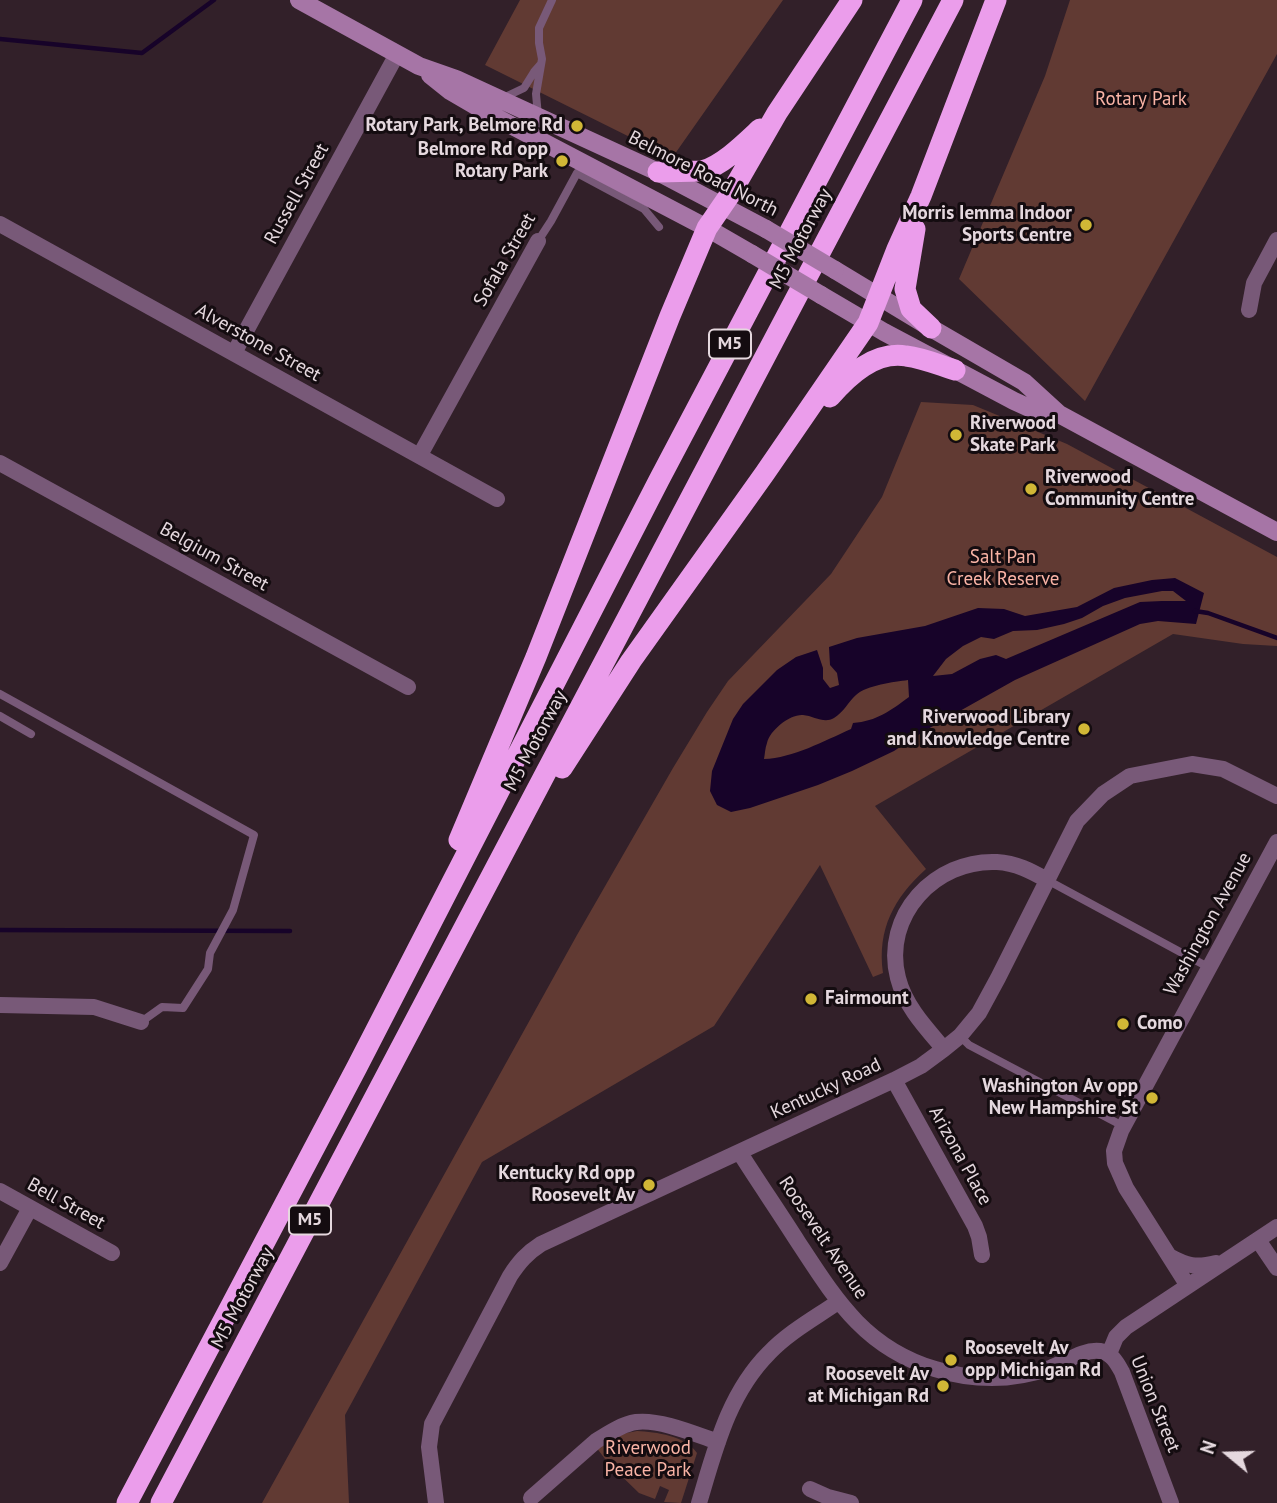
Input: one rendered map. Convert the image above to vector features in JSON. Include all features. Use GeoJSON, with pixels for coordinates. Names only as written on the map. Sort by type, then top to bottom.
{"type":"FeatureCollection","features":[{"type":"Feature","properties":{"kind":"highway"},"geometry":{"type":"LineString","coordinates":[[394,993],[526,681],[707,228],[777,113],[852,0]]}},
{"type":"Feature","properties":{"kind":"highway","name":"M5 Motorway"},"geometry":{"type":"LineString","coordinates":[[127,1503],[912,0]]}},
{"type":"Feature","properties":{"kind":"highway","name":"M5 Motorway"},"geometry":{"type":"LineString","coordinates":[[161,1503],[953,0]]}},
{"type":"Feature","properties":{"kind":"highway"},"geometry":{"type":"LineString","coordinates":[[459,937],[624,672],[868,323],[921,196],[996,0]]}},
{"type":"Feature","properties":{"kind":"highway"},"geometry":{"type":"LineString","coordinates":[[658,172],[709,169],[741,147],[777,113]]}},
{"type":"Feature","properties":{"kind":"highway"},"geometry":{"type":"LineString","coordinates":[[921,196],[905,289],[911,309],[931,328]]}},
{"type":"Feature","properties":{"kind":"highway"},"geometry":{"type":"LineString","coordinates":[[765,473],[851,374],[878,358],[903,355],[955,370]]}},
{"type":"Feature","properties":{"kind":"main road","name":"Belmore Road North"},"geometry":{"type":"LineString","coordinates":[[299,0],[419,66],[500,99],[723,205],[1024,382],[1059,414],[1277,532]]}},
{"type":"Feature","properties":{"kind":"main road","name":"Belmore Road North"},"geometry":{"type":"LineString","coordinates":[[419,66],[450,91],[707,228],[868,323],[1036,411],[1059,414]]}},
{"type":"Feature","properties":{"kind":"street","name":"Russell Street"},"geometry":{"type":"LineString","coordinates":[[233,353],[397,54]]}},
{"type":"Feature","properties":{"kind":"street","name":"Alverstone Street"},"geometry":{"type":"LineString","coordinates":[[0,224],[496,499]]}},
{"type":"Feature","properties":{"kind":"street"},"geometry":{"type":"LineString","coordinates":[[1249,310],[1254,283],[1277,240]]}},
{"type":"Feature","properties":{"kind":"street","name":"Sofala Street"},"geometry":{"type":"LineString","coordinates":[[420,455],[538,241]]}},
{"type":"Feature","properties":{"kind":"street","name":"Belgium Street"},"geometry":{"type":"LineString","coordinates":[[0,463],[408,687]]}},
{"type":"Feature","properties":{"kind":"street","name":"Kentucky Road"},"geometry":{"type":"LineString","coordinates":[[436,1503],[429,1447],[432,1424],[510,1276],[523,1258],[541,1244],[894,1080],[921,1066],[944,1049],[960,1035],[986,1001],[1077,821],[1103,794],[1130,776],[1192,764],[1223,769],[1277,796]]}},
{"type":"Feature","properties":{"kind":"street","name":"Washington Avenue"},"geometry":{"type":"LineString","coordinates":[[1188,1286],[1126,1188],[1118,1171],[1114,1151],[1124,1126],[1277,842]]}},
{"type":"Feature","properties":{"kind":"street"},"geometry":{"type":"LineString","coordinates":[[944,1049],[907,1002],[898,978],[895,948],[898,933],[910,907],[931,882],[969,864],[1008,863],[1047,880]]}},
{"type":"Feature","properties":{"kind":"street"},"geometry":{"type":"LineString","coordinates":[[0,1005],[94,1007],[141,1022]]}},
{"type":"Feature","properties":{"kind":"street","name":"Arizona Place"},"geometry":{"type":"LineString","coordinates":[[894,1080],[975,1226],[982,1255]]}},
{"type":"Feature","properties":{"kind":"street","name":"Roosevelt Avenue"},"geometry":{"type":"LineString","coordinates":[[740,1153],[838,1302],[861,1327],[889,1348],[918,1363],[948,1373],[981,1378],[1022,1376],[1051,1368],[1077,1356]]}},
{"type":"Feature","properties":{"kind":"street","name":"Bell Street"},"geometry":{"type":"LineString","coordinates":[[0,1191],[112,1253]]}},
{"type":"Feature","properties":{"kind":"street"},"geometry":{"type":"LineString","coordinates":[[0,1262],[30,1208]]}},
{"type":"Feature","properties":{"kind":"street"},"geometry":{"type":"LineString","coordinates":[[1109,1354],[1116,1337],[1126,1326],[1277,1227]]}},
{"type":"Feature","properties":{"kind":"street"},"geometry":{"type":"LineString","coordinates":[[1258,1240],[1277,1268]]}},
{"type":"Feature","properties":{"kind":"street"},"geometry":{"type":"LineString","coordinates":[[1169,1256],[1185,1265],[1194,1266],[1226,1260]]}},
{"type":"Feature","properties":{"kind":"street"},"geometry":{"type":"LineString","coordinates":[[699,1503],[718,1442],[733,1403],[746,1380],[781,1341],[838,1302]]}},
{"type":"Feature","properties":{"kind":"street","name":"Union Street"},"geometry":{"type":"LineString","coordinates":[[1077,1356],[1091,1351],[1103,1352],[1116,1362],[1171,1503]]}},
{"type":"Feature","properties":{"kind":"street"},"geometry":{"type":"LineString","coordinates":[[531,1498],[596,1441],[634,1422],[661,1424],[718,1442]]}},
{"type":"Feature","properties":{"kind":"street"},"geometry":{"type":"LineString","coordinates":[[810,1489],[830,1500],[851,1503]]}},
{"type":"Feature","properties":{"kind":"lane"},"geometry":{"type":"LineString","coordinates":[[538,117],[536,94],[541,64],[540,28],[552,0]]}},
{"type":"Feature","properties":{"kind":"lane"},"geometry":{"type":"LineString","coordinates":[[500,99],[524,88],[541,64]]}},
{"type":"Feature","properties":{"kind":"lane","name":"Sofala Street"},"geometry":{"type":"LineString","coordinates":[[538,241],[577,173],[645,209],[659,227]]}},
{"type":"Feature","properties":{"kind":"lane"},"geometry":{"type":"LineString","coordinates":[[0,694],[254,835],[233,910],[210,953],[208,969],[183,1008],[162,1007],[141,1022]]}},
{"type":"Feature","properties":{"kind":"lane"},"geometry":{"type":"LineString","coordinates":[[0,716],[31,734]]}},
{"type":"Feature","properties":{"kind":"lane"},"geometry":{"type":"LineString","coordinates":[[1047,880],[1208,967]]}},
{"type":"Feature","properties":{"kind":"lane"},"geometry":{"type":"LineString","coordinates":[[960,1035],[969,1045],[1124,1126]]}},
{"type":"Feature","properties":{"kind":"green space"},"geometry":{"type":"Polygon","coordinates":[[[520,0],[783,0],[672,158],[485,65],[520,0]]]}},
{"type":"Feature","properties":{"kind":"green space","name":"Rotary Park"},"geometry":{"type":"Polygon","coordinates":[[[1070,0],[1277,0],[1277,54],[1085,401],[959,279],[1045,76],[1070,0]]]}},
{"type":"Feature","properties":{"kind":"green space","name":"Salt Pan Creek Reserve"},"geometry":{"type":"Polygon","coordinates":[[[921,402],[973,405],[1067,444],[1277,557],[1277,646],[1173,634],[875,806],[926,869],[905,891],[890,915],[883,942],[883,973],[873,977],[820,865],[714,1026],[482,1162],[345,1415],[349,1503],[262,1503],[577,935],[673,768],[728,681],[831,574],[882,497],[921,402]]]}},
{"type":"Feature","properties":{"kind":"green space","name":"Riverwood Peace Park"},"geometry":{"type":"Polygon","coordinates":[[[637,1431],[678,1439],[697,1453],[681,1503],[664,1502],[669,1490],[660,1486],[655,1499],[639,1493],[608,1463],[596,1447],[622,1434],[637,1431]]]}},
{"type":"Feature","properties":{"kind":"shaded area"},"geometry":{"type":"Polygon","coordinates":[[[1175,578],[1204,593],[1196,624],[1158,621],[1140,624],[1015,680],[894,751],[818,785],[731,812],[717,805],[710,791],[712,771],[733,719],[743,704],[777,670],[796,657],[817,650],[823,668],[823,679],[830,688],[839,685],[837,673],[830,665],[829,647],[857,638],[925,626],[978,608],[1004,609],[1025,616],[1077,607],[1114,588],[1175,578]],[[1173,591],[1125,598],[1064,624],[1037,630],[1013,631],[994,639],[981,637],[946,659],[933,676],[952,674],[980,659],[996,655],[1006,659],[1140,602],[1186,601],[1173,591]],[[908,680],[881,684],[861,692],[841,713],[830,720],[798,715],[787,720],[776,728],[769,738],[764,759],[786,756],[808,748],[851,729],[853,723],[869,720],[896,707],[909,697],[908,680]]]}},
{"type":"Feature","properties":{"kind":"waterway"},"geometry":{"type":"LineString","coordinates":[[0,39],[142,53],[214,0]]}},
{"type":"Feature","properties":{"kind":"waterway"},"geometry":{"type":"LineString","coordinates":[[1195,611],[1208,613],[1277,638]]}},
{"type":"Feature","properties":{"kind":"waterway"},"geometry":{"type":"LineString","coordinates":[[0,930],[290,931]]}},
{"type":"Feature","properties":{"kind":"place","name":"Rotary Park, Belmore Rd"},"geometry":{"type":"Point","coordinates":[577,126]}},
{"type":"Feature","properties":{"kind":"place","name":"Belmore Rd opp Rotary Park"},"geometry":{"type":"Point","coordinates":[562,161]}},
{"type":"Feature","properties":{"kind":"place","name":"Morris Iemma Indoor Sports Centre"},"geometry":{"type":"Point","coordinates":[1086,225]}},
{"type":"Feature","properties":{"kind":"place","name":"Riverwood Skate Park"},"geometry":{"type":"Point","coordinates":[956,435]}},
{"type":"Feature","properties":{"kind":"place","name":"Riverwood Community Centre"},"geometry":{"type":"Point","coordinates":[1031,489]}},
{"type":"Feature","properties":{"kind":"place","name":"Riverwood Library and Knowledge Centre"},"geometry":{"type":"Point","coordinates":[1084,729]}},
{"type":"Feature","properties":{"kind":"place","name":"Fairmount"},"geometry":{"type":"Point","coordinates":[811,999]}},
{"type":"Feature","properties":{"kind":"place","name":"Como"},"geometry":{"type":"Point","coordinates":[1123,1024]}},
{"type":"Feature","properties":{"kind":"place","name":"Washington Av opp New Hampshire St"},"geometry":{"type":"Point","coordinates":[1152,1098]}},
{"type":"Feature","properties":{"kind":"place","name":"Kentucky Rd opp Roosevelt Av"},"geometry":{"type":"Point","coordinates":[649,1185]}},
{"type":"Feature","properties":{"kind":"place","name":"Roosevelt Av opp Michigan Rd"},"geometry":{"type":"Point","coordinates":[951,1360]}},
{"type":"Feature","properties":{"kind":"place","name":"Roosevelt Av at Michigan Rd"},"geometry":{"type":"Point","coordinates":[943,1386]}}]}
